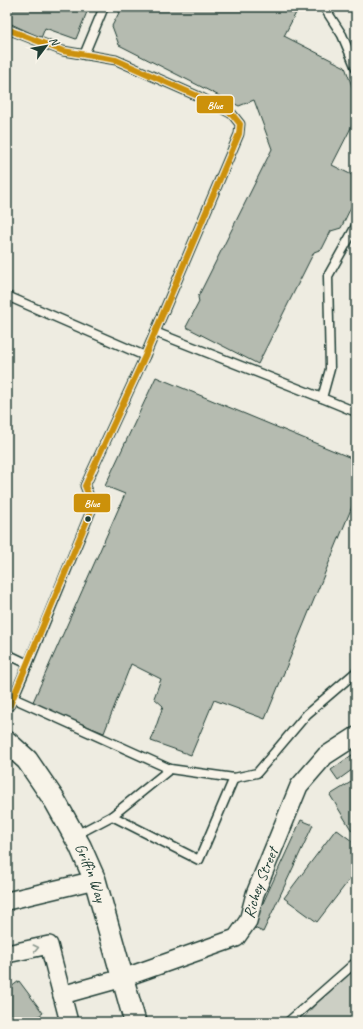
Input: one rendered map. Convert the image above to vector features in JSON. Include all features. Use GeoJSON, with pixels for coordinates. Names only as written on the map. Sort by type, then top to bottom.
{"type":"FeatureCollection","features":[{"type":"Feature","properties":{"kind":"street","name":"Richey Street"},"geometry":{"type":"LineString","coordinates":[[62,995],[123,978],[236,938],[248,921],[255,894],[299,786],[325,756],[356,736]]}},
{"type":"Feature","properties":{"kind":"street","name":"Griffin Way"},"geometry":{"type":"LineString","coordinates":[[7,742],[27,760],[55,801],[74,836],[94,880],[135,1022]]}},
{"type":"Feature","properties":{"kind":"street"},"geometry":{"type":"LineString","coordinates":[[7,901],[94,880]]}},
{"type":"Feature","properties":{"kind":"street"},"geometry":{"type":"LineString","coordinates":[[7,954],[49,945],[69,1022]]}},
{"type":"Feature","properties":{"kind":"lane"},"geometry":{"type":"LineString","coordinates":[[84,55],[104,7]]}},
{"type":"Feature","properties":{"kind":"lane"},"geometry":{"type":"LineString","coordinates":[[324,7],[342,35],[356,68]]}},
{"type":"Feature","properties":{"kind":"lane"},"geometry":{"type":"LineString","coordinates":[[7,29],[63,51],[116,60],[232,114],[240,124],[239,134],[146,356],[85,486],[93,506],[28,664],[13,698],[7,707]]}},
{"type":"Feature","properties":{"kind":"lane"},"geometry":{"type":"LineString","coordinates":[[322,398],[330,369],[328,276],[356,226]]}},
{"type":"Feature","properties":{"kind":"lane"},"geometry":{"type":"LineString","coordinates":[[7,296],[146,356]]}},
{"type":"Feature","properties":{"kind":"lane"},"geometry":{"type":"LineString","coordinates":[[155,332],[356,412]]}},
{"type":"Feature","properties":{"kind":"lane"},"geometry":{"type":"LineString","coordinates":[[7,654],[28,664]]}},
{"type":"Feature","properties":{"kind":"lane"},"geometry":{"type":"LineString","coordinates":[[13,698],[170,769],[234,778],[257,773],[307,714],[356,672]]}},
{"type":"Feature","properties":{"kind":"lane"},"geometry":{"type":"LineString","coordinates":[[74,836],[112,816],[170,769]]}},
{"type":"Feature","properties":{"kind":"lane"},"geometry":{"type":"LineString","coordinates":[[112,816],[199,860],[234,778]]}},
{"type":"Feature","properties":{"kind":"lane"},"geometry":{"type":"LineString","coordinates":[[288,1022],[356,962]]}},
{"type":"Feature","properties":{"kind":"shaded area"},"geometry":{"type":"Polygon","coordinates":[[[356,966],[356,1022],[300,1022],[346,970],[356,966]]]}},
{"type":"Feature","properties":{"kind":"building"},"geometry":{"type":"Polygon","coordinates":[[[7,7],[89,7],[76,39],[45,28],[41,38],[7,22],[7,7]]]}},
{"type":"Feature","properties":{"kind":"building"},"geometry":{"type":"Polygon","coordinates":[[[122,7],[299,7],[284,36],[345,67],[356,97],[356,118],[332,165],[356,177],[356,197],[341,228],[331,231],[322,249],[314,252],[258,364],[186,327],[199,302],[198,297],[272,149],[254,100],[239,106],[119,45],[112,26],[122,7]]]}},
{"type":"Feature","properties":{"kind":"building"},"geometry":{"type":"Polygon","coordinates":[[[156,377],[356,460],[356,497],[265,719],[214,700],[191,755],[151,741],[163,706],[154,698],[161,679],[131,664],[104,733],[32,704],[125,494],[105,486],[156,377]]]}},
{"type":"Feature","properties":{"kind":"building"},"geometry":{"type":"Polygon","coordinates":[[[356,752],[356,767],[338,780],[331,770],[356,752]]]}},
{"type":"Feature","properties":{"kind":"building"},"geometry":{"type":"Polygon","coordinates":[[[356,779],[356,829],[352,831],[330,795],[356,779]]]}},
{"type":"Feature","properties":{"kind":"building"},"geometry":{"type":"Polygon","coordinates":[[[301,820],[313,825],[263,932],[252,927],[301,820]]]}},
{"type":"Feature","properties":{"kind":"building"},"geometry":{"type":"Polygon","coordinates":[[[336,829],[356,844],[356,871],[317,922],[284,898],[336,829]]]}},
{"type":"Feature","properties":{"kind":"building"},"geometry":{"type":"Polygon","coordinates":[[[19,981],[43,1013],[30,1022],[7,1022],[7,990],[19,981]]]}},
{"type":"Feature","properties":{"kind":"transit line","name":"Blue"},"geometry":{"type":"LineString","coordinates":[[7,29],[63,51],[116,60],[202,98],[232,114],[240,124],[239,134],[145,356],[85,486],[93,506],[10,705],[7,707]]}}]}
